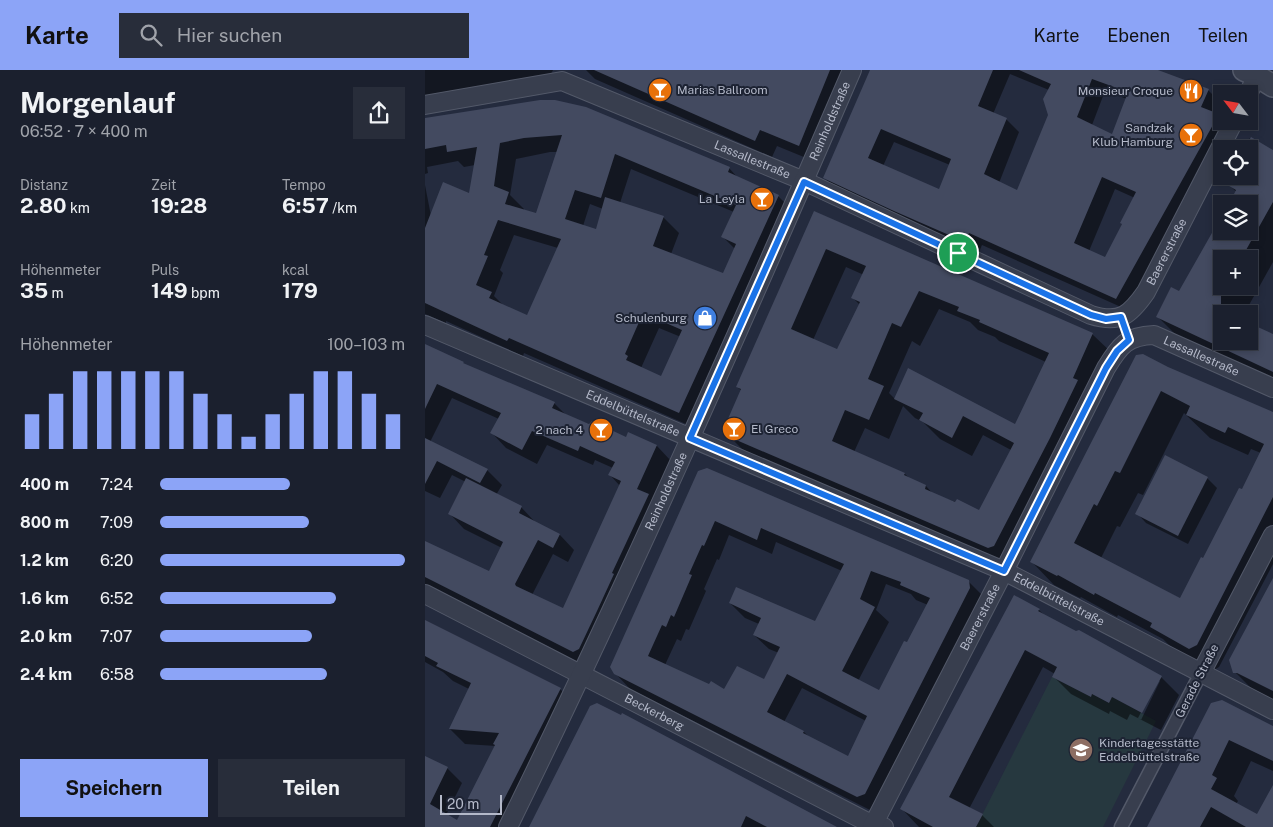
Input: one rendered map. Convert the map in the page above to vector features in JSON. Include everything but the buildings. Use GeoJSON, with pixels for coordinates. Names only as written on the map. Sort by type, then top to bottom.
{"type":"FeatureCollection","features":[{"type":"Feature","properties":{"kind":"street","name":"Reinholdstraße"},"geometry":{"type":"LineString","coordinates":[[508,827],[582,675],[690,438],[852,70]]}},
{"type":"Feature","properties":{"kind":"street","name":"Lassallestraße"},"geometry":{"type":"LineString","coordinates":[[425,105],[561,76],[804,182],[1091,315],[1106,319],[1121,317]]}},
{"type":"Feature","properties":{"kind":"street","name":"Baererstraße"},"geometry":{"type":"LineString","coordinates":[[1121,317],[1135,309],[1146,292],[1229,130]]}},
{"type":"Feature","properties":{"kind":"street"},"geometry":{"type":"LineString","coordinates":[[1121,317],[1129,340]]}},
{"type":"Feature","properties":{"kind":"street","name":"Eddelbüttelstraße"},"geometry":{"type":"LineString","coordinates":[[425,325],[1004,571],[1273,710]]}},
{"type":"Feature","properties":{"kind":"street","name":"Lassallestraße"},"geometry":{"type":"LineString","coordinates":[[1129,340],[1141,335],[1154,335],[1273,388]]}},
{"type":"Feature","properties":{"kind":"street","name":"Baererstraße"},"geometry":{"type":"LineString","coordinates":[[877,826],[1106,368],[1117,351],[1129,340]]}},
{"type":"Feature","properties":{"kind":"street","name":"Gerade Straße"},"geometry":{"type":"LineString","coordinates":[[1121,827],[1273,535]]}},
{"type":"Feature","properties":{"kind":"street","name":"Beckerberg"},"geometry":{"type":"LineString","coordinates":[[425,594],[877,826]]}},
{"type":"Feature","properties":{"kind":"shaded area","name":"Kindertagesstätte Eddelbüttelstraße"},"geometry":{"type":"Polygon","coordinates":[[[1052,677],[1091,697],[1092,694],[1108,703],[1112,697],[1156,721],[1103,827],[976,827],[1052,677]]]}},
{"type":"Feature","properties":{"kind":"place","name":"Marias Ballroom"},"geometry":{"type":"Point","coordinates":[660,90]}},
{"type":"Feature","properties":{"kind":"place","name":"Monsieur Croque"},"geometry":{"type":"Point","coordinates":[1191,91]}},
{"type":"Feature","properties":{"kind":"place","name":"Sandzak Klub Hamburg"},"geometry":{"type":"Point","coordinates":[1191,135]}},
{"type":"Feature","properties":{"kind":"place","name":"La Leyla"},"geometry":{"type":"Point","coordinates":[762,199]}},
{"type":"Feature","properties":{"kind":"place","name":"Schulenburg"},"geometry":{"type":"Point","coordinates":[705,318]}},
{"type":"Feature","properties":{"kind":"place","name":"El Greco"},"geometry":{"type":"Point","coordinates":[734,429]}},
{"type":"Feature","properties":{"kind":"place","name":"2 nach 4"},"geometry":{"type":"Point","coordinates":[601,430]}},
{"type":"Feature","properties":{"kind":"place","name":"Kindertagesstätte Eddelbüttelstraße"},"geometry":{"type":"Point","coordinates":[1081,750]}},
{"type":"Feature","properties":{"kind":"route"},"geometry":{"type":"LineString","coordinates":[[804,182],[958,253],[1091,315],[1106,319],[1121,317],[1129,340],[1117,351],[1106,368],[1004,571],[690,438],[804,182]]}}]}
